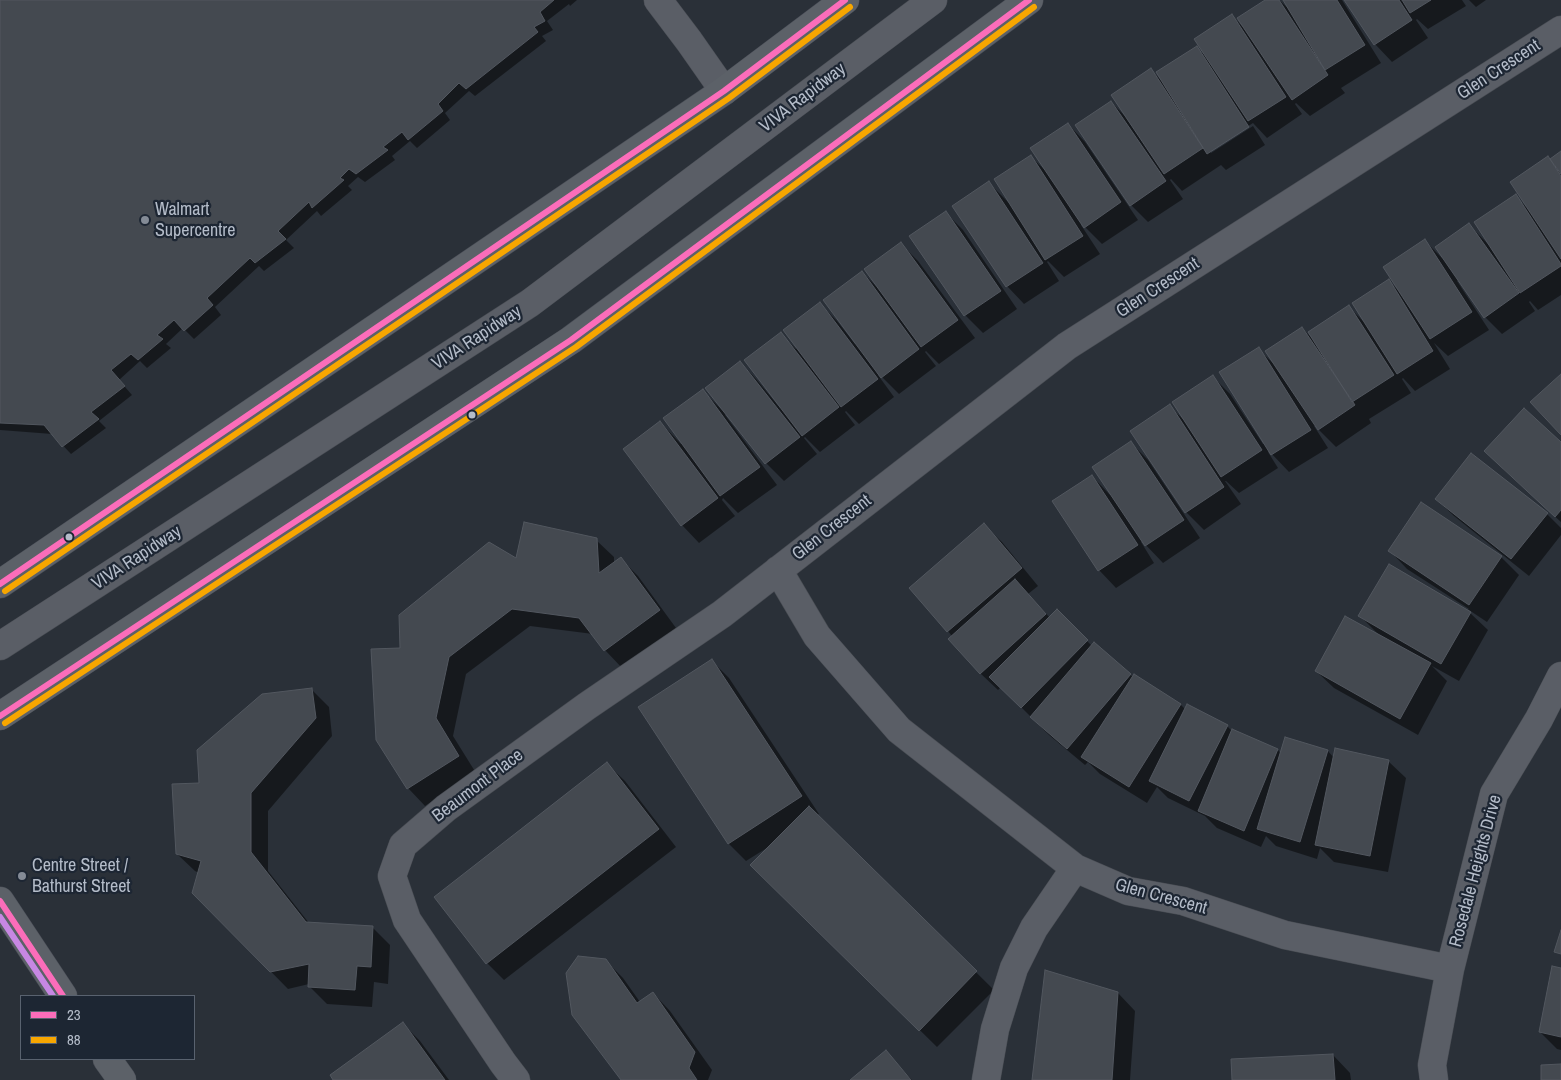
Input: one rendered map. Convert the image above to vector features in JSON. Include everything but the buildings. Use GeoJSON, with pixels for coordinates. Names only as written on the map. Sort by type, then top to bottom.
{"type":"FeatureCollection","features":[{"type":"Feature","properties":{"kind":"main road"},"geometry":{"type":"LineString","coordinates":[[0,584],[724,91],[845,0]]}},
{"type":"Feature","properties":{"kind":"main road"},"geometry":{"type":"LineString","coordinates":[[0,716],[571,340],[1028,0]]}},
{"type":"Feature","properties":{"kind":"main road"},"geometry":{"type":"LineString","coordinates":[[0,901],[62,995]]}},
{"type":"Feature","properties":{"kind":"main road"},"geometry":{"type":"LineString","coordinates":[[108,1060],[122,1080]]}},
{"type":"Feature","properties":{"kind":"street"},"geometry":{"type":"LineString","coordinates":[[658,0],[689,40],[724,91]]}},
{"type":"Feature","properties":{"kind":"street","name":"VIVA Rapidway"},"geometry":{"type":"LineString","coordinates":[[0,646],[530,303],[933,0]]}},
{"type":"Feature","properties":{"kind":"street","name":"Glen Crescent"},"geometry":{"type":"LineString","coordinates":[[1450,969],[1285,935],[1183,900],[1128,891],[1075,868],[899,730],[817,636],[778,570],[1067,346],[1561,30]]}},
{"type":"Feature","properties":{"kind":"street","name":"Beaumont Place"},"geometry":{"type":"LineString","coordinates":[[516,1080],[407,920],[392,876],[403,844],[446,808],[587,706],[722,614],[778,570]]}},
{"type":"Feature","properties":{"kind":"street","name":"Rosedale Heights Drive"},"geometry":{"type":"LineString","coordinates":[[1434,1080],[1432,1065],[1450,969],[1494,794],[1540,719],[1561,676]]}},
{"type":"Feature","properties":{"kind":"street"},"geometry":{"type":"LineString","coordinates":[[986,1080],[994,1029],[1014,968],[1034,928],[1075,868]]}},
{"type":"Feature","properties":{"kind":"transit line","name":"23"},"geometry":{"type":"LineString","coordinates":[[0,584],[724,91],[845,0]]}},
{"type":"Feature","properties":{"kind":"transit line","name":"23"},"geometry":{"type":"LineString","coordinates":[[0,716],[571,340],[1029,0]]}},
{"type":"Feature","properties":{"kind":"transit line","name":"88"},"geometry":{"type":"LineString","coordinates":[[5,591],[729,98],[850,7]]}},
{"type":"Feature","properties":{"kind":"transit line","name":"88"},"geometry":{"type":"LineString","coordinates":[[5,723],[576,347],[1034,7]]}},
{"type":"Feature","properties":{"kind":"transit line","name":"23"},"geometry":{"type":"LineString","coordinates":[[0,901],[62,995]]}},
{"type":"Feature","properties":{"kind":"transit line"},"geometry":{"type":"LineString","coordinates":[[0,917],[52,995]]}},
{"type":"Feature","properties":{"kind":"place","name":"Walmart Supercentre"},"geometry":{"type":"Point","coordinates":[145,220]}},
{"type":"Feature","properties":{"kind":"place","name":"Centre Street / Bathurst Street"},"geometry":{"type":"Point","coordinates":[22,876]}}]}
